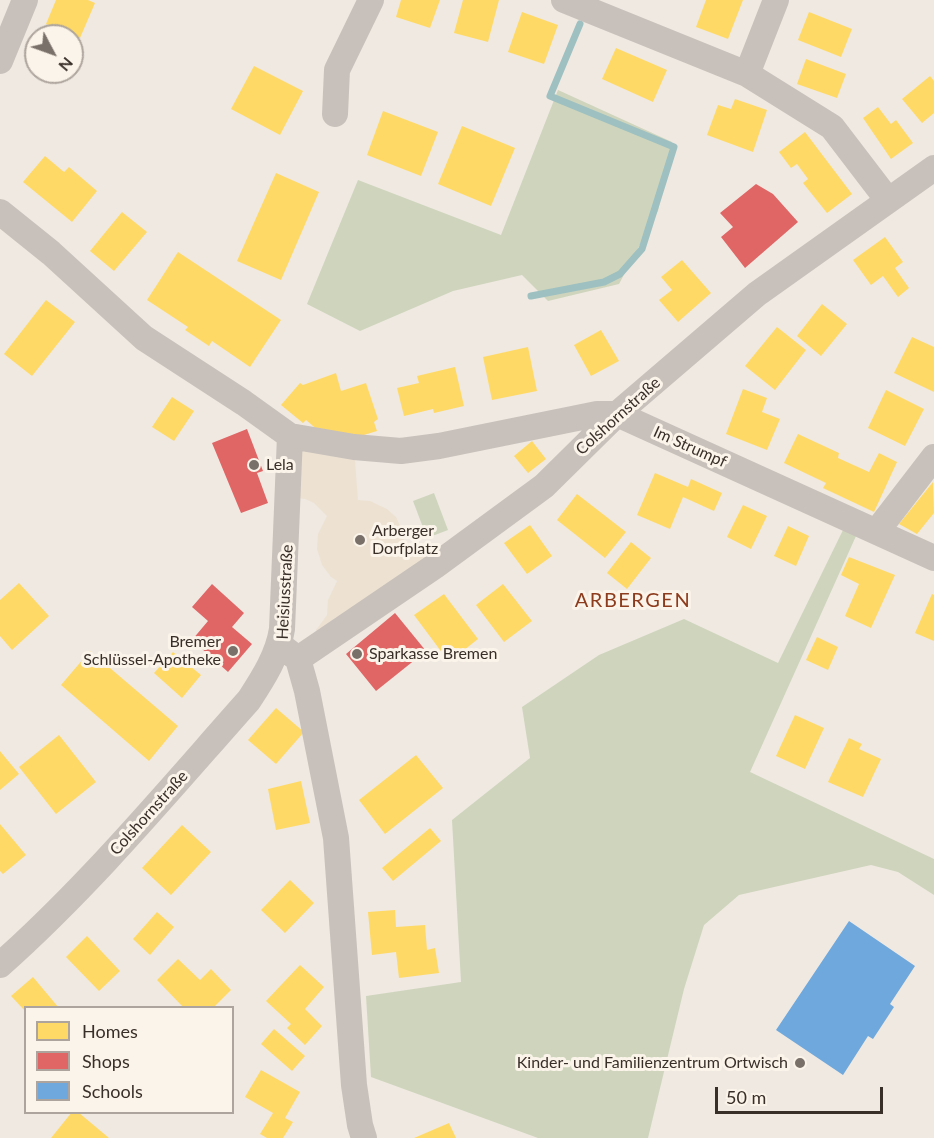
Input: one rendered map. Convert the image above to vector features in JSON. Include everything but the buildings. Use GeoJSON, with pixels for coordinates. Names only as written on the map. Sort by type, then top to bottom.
{"type":"FeatureCollection","features":[{"type":"Feature","properties":{"kind":"street"},"geometry":{"type":"LineString","coordinates":[[0,61],[25,0]]}},
{"type":"Feature","properties":{"kind":"street"},"geometry":{"type":"LineString","coordinates":[[334,114],[337,70],[371,0]]}},
{"type":"Feature","properties":{"kind":"street"},"geometry":{"type":"LineString","coordinates":[[564,0],[747,74],[831,127],[887,200]]}},
{"type":"Feature","properties":{"kind":"street"},"geometry":{"type":"LineString","coordinates":[[747,74],[776,0]]}},
{"type":"Feature","properties":{"kind":"street","name":"Colshornstraße"},"geometry":{"type":"LineString","coordinates":[[0,965],[34,935],[98,870],[242,708],[268,670],[289,652],[435,566],[544,486],[617,414],[757,294],[934,168]]}},
{"type":"Feature","properties":{"kind":"street"},"geometry":{"type":"LineString","coordinates":[[0,212],[51,253],[144,338],[290,436]]}},
{"type":"Feature","properties":{"kind":"street","name":"Im Strumpf"},"geometry":{"type":"LineString","coordinates":[[290,436],[354,447],[401,451],[439,446],[597,414],[617,414],[934,558]]}},
{"type":"Feature","properties":{"kind":"street","name":"Heisiusstraße"},"geometry":{"type":"LineString","coordinates":[[290,436],[282,628],[289,652],[307,692],[336,837],[357,1134]]}},
{"type":"Feature","properties":{"kind":"street"},"geometry":{"type":"LineString","coordinates":[[877,531],[934,457]]}},
{"type":"Feature","properties":{"kind":"green space"},"geometry":{"type":"Polygon","coordinates":[[[558,90],[672,142],[658,211],[619,284],[548,301],[522,275],[453,291],[360,331],[307,304],[358,180],[501,235],[558,90]]]}},
{"type":"Feature","properties":{"kind":"green space"},"geometry":{"type":"Polygon","coordinates":[[[434,493],[448,530],[427,538],[413,501],[434,493]]]}},
{"type":"Feature","properties":{"kind":"green space"},"geometry":{"type":"Polygon","coordinates":[[[843,530],[856,536],[750,772],[934,859],[934,895],[898,872],[871,865],[739,895],[704,925],[684,989],[648,1138],[538,1138],[371,1077],[366,996],[461,982],[452,820],[530,758],[522,707],[599,655],[684,619],[778,663],[843,530]]]}},
{"type":"Feature","properties":{"kind":"shaded area","name":"Arberger Dorfplatz"},"geometry":{"type":"Polygon","coordinates":[[[290,436],[354,447],[358,500],[370,501],[387,509],[396,517],[403,532],[404,552],[424,556],[435,566],[327,641],[316,630],[327,615],[328,600],[337,581],[322,565],[317,549],[318,534],[327,516],[314,503],[289,497],[290,436]]]}},
{"type":"Feature","properties":{"kind":"waterway"},"geometry":{"type":"LineString","coordinates":[[531,296],[604,282],[620,274],[642,249],[674,147],[550,96],[580,24]]}},
{"type":"Feature","properties":{"kind":"place","name":"Lela"},"geometry":{"type":"Point","coordinates":[254,465]}},
{"type":"Feature","properties":{"kind":"place","name":"Arberger Dorfplatz"},"geometry":{"type":"Point","coordinates":[360,540]}},
{"type":"Feature","properties":{"kind":"place","name":"Bremer Schlüssel-Apotheke"},"geometry":{"type":"Point","coordinates":[233,651]}},
{"type":"Feature","properties":{"kind":"place","name":"Sparkasse Bremen"},"geometry":{"type":"Point","coordinates":[357,654]}},
{"type":"Feature","properties":{"kind":"place","name":"Kinder- und Familienzentrum Ortwisch"},"geometry":{"type":"Point","coordinates":[800,1063]}},
{"type":"Feature","properties":{"kind":"district","name":"ARBERGEN"},"geometry":{"type":"Point","coordinates":[633,601]}}]}
